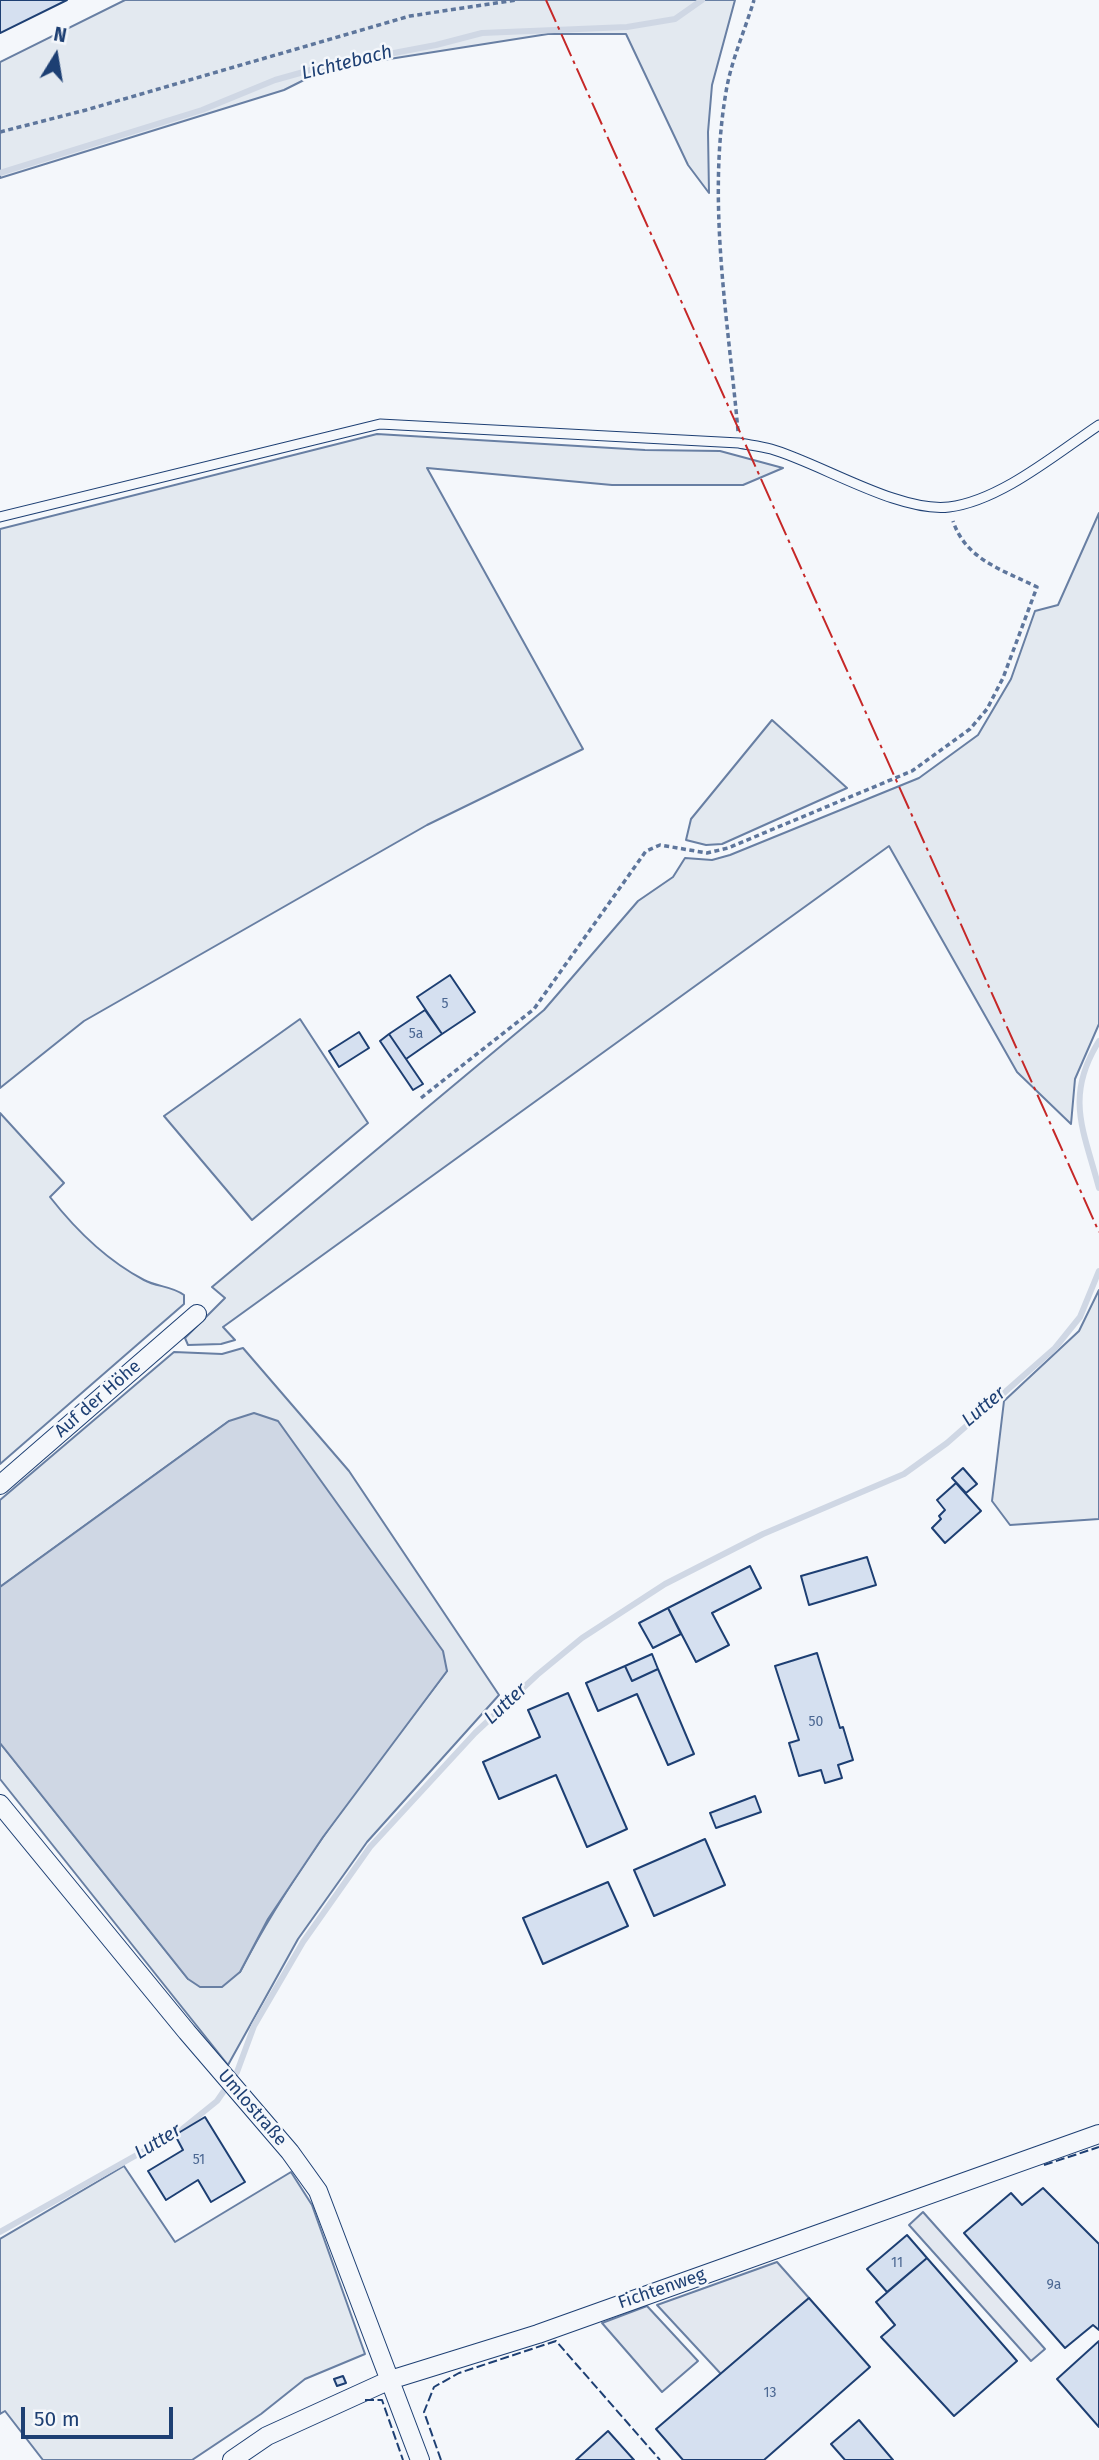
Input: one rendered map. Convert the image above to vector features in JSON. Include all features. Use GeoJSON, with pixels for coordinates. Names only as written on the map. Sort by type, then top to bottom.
{"type":"FeatureCollection","features":[{"type":"Feature","properties":{"kind":"street","name":"Auf der Höhe"},"geometry":{"type":"LineString","coordinates":[[0,1485],[197,1314]]}},
{"type":"Feature","properties":{"kind":"street","name":"Umlostraße"},"geometry":{"type":"LineString","coordinates":[[0,1804],[318,2191],[420,2460]]}},
{"type":"Feature","properties":{"kind":"street","name":"Fichtenweg"},"geometry":{"type":"LineString","coordinates":[[232,2460],[267,2437],[390,2379],[559,2327],[1099,2134]]}},
{"type":"Feature","properties":{"kind":"lane"},"geometry":{"type":"LineString","coordinates":[[0,517],[380,424],[739,443],[771,449],[907,502],[948,507],[985,496],[1021,477],[1099,425]]}},
{"type":"Feature","properties":{"kind":"path"},"geometry":{"type":"LineString","coordinates":[[0,131],[410,16],[516,0]]}},
{"type":"Feature","properties":{"kind":"path"},"geometry":{"type":"LineString","coordinates":[[739,443],[719,217],[720,158],[726,90],[754,0]]}},
{"type":"Feature","properties":{"kind":"path"},"geometry":{"type":"LineString","coordinates":[[421,1098],[534,1009],[646,851],[660,845],[708,853],[728,848],[912,771],[970,729],[987,709],[1003,678],[1037,587],[970,552],[959,540],[948,507]]}},
{"type":"Feature","properties":{"kind":"shaded area"},"geometry":{"type":"Polygon","coordinates":[[[125,0],[735,0],[712,85],[708,132],[709,193],[688,165],[626,34],[548,34],[326,69],[284,90],[0,178],[0,62],[125,0]]]}},
{"type":"Feature","properties":{"kind":"shaded area"},"geometry":{"type":"Polygon","coordinates":[[[377,434],[645,450],[720,451],[783,468],[743,485],[612,485],[427,468],[583,749],[427,825],[84,1021],[0,1088],[0,529],[377,434]]]}},
{"type":"Feature","properties":{"kind":"shaded area"},"geometry":{"type":"Polygon","coordinates":[[[1099,513],[1099,1024],[1075,1079],[1071,1124],[1017,1072],[889,846],[223,1327],[235,1340],[221,1344],[188,1345],[185,1338],[225,1298],[212,1287],[544,1010],[638,901],[673,877],[685,858],[712,860],[730,855],[919,778],[978,735],[1011,679],[1035,611],[1058,605],[1099,513]]]}},
{"type":"Feature","properties":{"kind":"shaded area"},"geometry":{"type":"Polygon","coordinates":[[[772,720],[847,788],[722,844],[706,845],[686,840],[691,819],[772,720]]]}},
{"type":"Feature","properties":{"kind":"shaded area"},"geometry":{"type":"Polygon","coordinates":[[[300,1019],[368,1123],[252,1220],[164,1116],[300,1019]]]}},
{"type":"Feature","properties":{"kind":"shaded area"},"geometry":{"type":"Polygon","coordinates":[[[0,1113],[64,1183],[50,1197],[70,1221],[105,1254],[131,1272],[184,1295],[184,1304],[0,1464],[0,1113]]]}},
{"type":"Feature","properties":{"kind":"shaded area"},"geometry":{"type":"Polygon","coordinates":[[[1099,1290],[1099,1519],[1010,1525],[992,1501],[1004,1401],[1079,1331],[1099,1290]]]}},
{"type":"Feature","properties":{"kind":"shaded area"},"geometry":{"type":"Polygon","coordinates":[[[243,1348],[349,1471],[499,1695],[367,1842],[298,1939],[228,2065],[0,1779],[0,1743],[188,1979],[240,1972],[311,1854],[447,1671],[229,1421],[0,1587],[0,1500],[174,1352],[222,1354],[243,1348]]]}},
{"type":"Feature","properties":{"kind":"shaded area"},"geometry":{"type":"Polygon","coordinates":[[[254,1413],[278,1421],[443,1651],[447,1671],[323,1837],[268,1919],[240,1972],[222,1987],[200,1987],[188,1979],[0,1743],[0,1587],[229,1421],[254,1413]]]}},
{"type":"Feature","properties":{"kind":"shaded area"},"geometry":{"type":"Polygon","coordinates":[[[124,2166],[175,2242],[291,2172],[312,2205],[365,2354],[305,2379],[261,2414],[192,2460],[43,2460],[5,2411],[0,2414],[0,2239],[124,2166]]]}},
{"type":"Feature","properties":{"kind":"shaded area"},"geometry":{"type":"Polygon","coordinates":[[[923,2212],[1045,2349],[1031,2361],[909,2225],[923,2212]]]}},
{"type":"Feature","properties":{"kind":"shaded area"},"geometry":{"type":"Polygon","coordinates":[[[777,2262],[809,2298],[721,2374],[657,2305],[777,2262]]]}},
{"type":"Feature","properties":{"kind":"shaded area"},"geometry":{"type":"Polygon","coordinates":[[[647,2306],[698,2361],[662,2392],[602,2323],[647,2306]]]}},
{"type":"Feature","properties":{"kind":"building"},"geometry":{"type":"Polygon","coordinates":[[[0,0],[67,0],[0,33],[0,0]]]}},
{"type":"Feature","properties":{"kind":"building"},"geometry":{"type":"Polygon","coordinates":[[[450,975],[475,1012],[442,1034],[417,997],[450,975]]]}},
{"type":"Feature","properties":{"kind":"building"},"geometry":{"type":"Polygon","coordinates":[[[425,1010],[442,1034],[406,1059],[389,1034],[425,1010]]]}},
{"type":"Feature","properties":{"kind":"building"},"geometry":{"type":"Polygon","coordinates":[[[359,1032],[369,1048],[339,1067],[329,1051],[359,1032]]]}},
{"type":"Feature","properties":{"kind":"building"},"geometry":{"type":"Polygon","coordinates":[[[389,1034],[423,1084],[413,1090],[380,1041],[389,1034]]]}},
{"type":"Feature","properties":{"kind":"building"},"geometry":{"type":"Polygon","coordinates":[[[963,1468],[977,1484],[966,1493],[952,1478],[963,1468]]]}},
{"type":"Feature","properties":{"kind":"building"},"geometry":{"type":"Polygon","coordinates":[[[956,1483],[981,1511],[945,1543],[932,1528],[945,1510],[937,1500],[956,1483]]]}},
{"type":"Feature","properties":{"kind":"building"},"geometry":{"type":"Polygon","coordinates":[[[867,1557],[876,1585],[809,1605],[801,1576],[867,1557]]]}},
{"type":"Feature","properties":{"kind":"building"},"geometry":{"type":"Polygon","coordinates":[[[750,1566],[761,1588],[712,1613],[729,1645],[696,1662],[668,1608],[750,1566]]]}},
{"type":"Feature","properties":{"kind":"building"},"geometry":{"type":"Polygon","coordinates":[[[668,1608],[681,1634],[653,1648],[639,1623],[668,1608]]]}},
{"type":"Feature","properties":{"kind":"building"},"geometry":{"type":"Polygon","coordinates":[[[817,1653],[840,1728],[843,1727],[853,1760],[838,1765],[842,1778],[825,1783],[821,1770],[799,1776],[789,1743],[799,1740],[775,1666],[817,1653]]]}},
{"type":"Feature","properties":{"kind":"building"},"geometry":{"type":"Polygon","coordinates":[[[652,1654],[658,1669],[632,1681],[625,1666],[652,1654]]]}},
{"type":"Feature","properties":{"kind":"building"},"geometry":{"type":"Polygon","coordinates":[[[625,1666],[632,1681],[658,1669],[694,1754],[668,1765],[637,1694],[598,1711],[586,1683],[625,1666]]]}},
{"type":"Feature","properties":{"kind":"building"},"geometry":{"type":"Polygon","coordinates":[[[568,1693],[627,1829],[587,1847],[556,1775],[499,1799],[483,1762],[540,1737],[528,1710],[568,1693]]]}},
{"type":"Feature","properties":{"kind":"building"},"geometry":{"type":"Polygon","coordinates":[[[755,1796],[761,1812],[716,1828],[710,1813],[755,1796]]]}},
{"type":"Feature","properties":{"kind":"building"},"geometry":{"type":"Polygon","coordinates":[[[705,1839],[725,1885],[654,1916],[634,1870],[705,1839]]]}},
{"type":"Feature","properties":{"kind":"building"},"geometry":{"type":"Polygon","coordinates":[[[608,1882],[628,1926],[543,1964],[523,1918],[608,1882]]]}},
{"type":"Feature","properties":{"kind":"building"},"geometry":{"type":"Polygon","coordinates":[[[205,2117],[245,2182],[211,2202],[198,2180],[166,2200],[148,2171],[183,2150],[175,2135],[205,2117]]]}},
{"type":"Feature","properties":{"kind":"building"},"geometry":{"type":"Polygon","coordinates":[[[1043,2188],[1099,2244],[1099,2330],[1093,2325],[1065,2348],[964,2233],[1011,2193],[1022,2205],[1043,2188]]]}},
{"type":"Feature","properties":{"kind":"building"},"geometry":{"type":"Polygon","coordinates":[[[907,2235],[927,2258],[887,2292],[867,2269],[907,2235]]]}},
{"type":"Feature","properties":{"kind":"building"},"geometry":{"type":"Polygon","coordinates":[[[927,2258],[1017,2361],[954,2416],[881,2337],[895,2325],[876,2302],[927,2258]]]}},
{"type":"Feature","properties":{"kind":"building"},"geometry":{"type":"Polygon","coordinates":[[[809,2298],[870,2367],[764,2460],[683,2460],[656,2429],[809,2298]]]}},
{"type":"Feature","properties":{"kind":"building"},"geometry":{"type":"Polygon","coordinates":[[[1099,2341],[1099,2427],[1057,2379],[1099,2341]]]}},
{"type":"Feature","properties":{"kind":"building"},"geometry":{"type":"Polygon","coordinates":[[[343,2376],[346,2383],[337,2386],[334,2379],[343,2376]]]}},
{"type":"Feature","properties":{"kind":"building"},"geometry":{"type":"Polygon","coordinates":[[[859,2420],[893,2460],[845,2460],[831,2444],[859,2420]]]}},
{"type":"Feature","properties":{"kind":"building"},"geometry":{"type":"Polygon","coordinates":[[[608,2431],[634,2460],[576,2460],[608,2431]]]}},
{"type":"Feature","properties":{"kind":"waterway","name":"Lichtebach"},"geometry":{"type":"LineString","coordinates":[[0,173],[202,110],[275,80],[325,66],[436,45],[482,33],[627,27],[675,19],[702,0]]}},
{"type":"Feature","properties":{"kind":"waterway","name":"Lutter"},"geometry":{"type":"LineString","coordinates":[[1099,1041],[1088,1061],[1080,1097],[1083,1131],[1099,1188]]}},
{"type":"Feature","properties":{"kind":"waterway","name":"Lutter"},"geometry":{"type":"LineString","coordinates":[[0,2232],[181,2130],[217,2101],[237,2072],[254,2026],[303,1942],[370,1847],[475,1733],[537,1675],[582,1638],[665,1584],[763,1534],[904,1474],[947,1443],[1055,1348],[1080,1317],[1099,1271]]}},
{"type":"Feature","properties":{"kind":"fence"},"geometry":{"type":"LineString","coordinates":[[1044,2165],[1099,2147]]}},
{"type":"Feature","properties":{"kind":"fence"},"geometry":{"type":"LineString","coordinates":[[441,2460],[424,2412],[434,2387],[459,2373],[556,2341],[660,2460]]}},
{"type":"Feature","properties":{"kind":"fence"},"geometry":{"type":"LineString","coordinates":[[365,2400],[382,2400],[403,2460]]}},
{"type":"Feature","properties":{"kind":"power"},"geometry":{"type":"LineString","coordinates":[[546,0],[1099,1232]]}}]}
